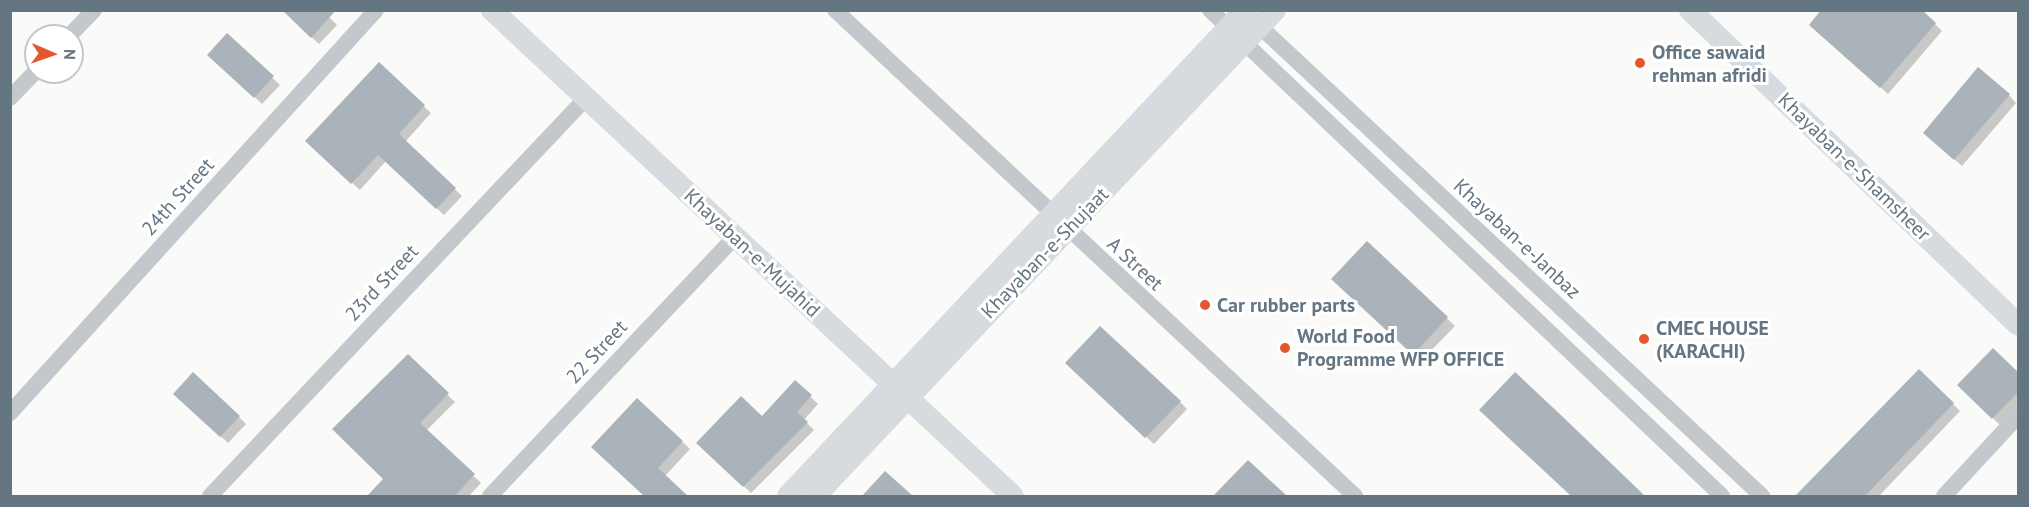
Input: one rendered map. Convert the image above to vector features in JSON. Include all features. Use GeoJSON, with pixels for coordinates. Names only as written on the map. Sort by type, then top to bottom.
{"type":"FeatureCollection","features":[{"type":"Feature","properties":{"kind":"main road","name":"Khayaban-e-Mujahid"},"geometry":{"type":"LineString","coordinates":[[492,10],[1012,496]]}},
{"type":"Feature","properties":{"kind":"main road","name":"Khayaban-e-Shamsheer"},"geometry":{"type":"LineString","coordinates":[[1690,10],[2019,324]]}},
{"type":"Feature","properties":{"kind":"main road","name":"Khayaban-e-Shujaat"},"geometry":{"type":"LineString","coordinates":[[788,496],[900,391],[1249,20]]}},
{"type":"Feature","properties":{"kind":"main road","name":"Khayaban-e-Shujaat"},"geometry":{"type":"LineString","coordinates":[[816,496],[900,391]]}},
{"type":"Feature","properties":{"kind":"street"},"geometry":{"type":"LineString","coordinates":[[80,24],[93,10]]}},
{"type":"Feature","properties":{"kind":"street","name":"24th Street"},"geometry":{"type":"LineString","coordinates":[[10,412],[376,10]]}},
{"type":"Feature","properties":{"kind":"street","name":"A Street"},"geometry":{"type":"LineString","coordinates":[[836,10],[1059,222],[1355,496]]}},
{"type":"Feature","properties":{"kind":"street","name":"Khayaban-e-Janbaz"},"geometry":{"type":"LineString","coordinates":[[1210,10],[1249,20],[1761,496]]}},
{"type":"Feature","properties":{"kind":"street","name":"Khayaban-e-Janbaz"},"geometry":{"type":"LineString","coordinates":[[1249,20],[1722,496]]}},
{"type":"Feature","properties":{"kind":"street"},"geometry":{"type":"LineString","coordinates":[[10,98],[24,83]]}},
{"type":"Feature","properties":{"kind":"street","name":"23rd Street"},"geometry":{"type":"LineString","coordinates":[[210,496],[586,98]]}},
{"type":"Feature","properties":{"kind":"street","name":"22 Street"},"geometry":{"type":"LineString","coordinates":[[490,496],[735,237]]}},
{"type":"Feature","properties":{"kind":"street"},"geometry":{"type":"LineString","coordinates":[[1944,496],[2019,416]]}},
{"type":"Feature","properties":{"kind":"building"},"geometry":{"type":"Polygon","coordinates":[[[282,10],[336,10],[311,38],[282,10]]]}},
{"type":"Feature","properties":{"kind":"building"},"geometry":{"type":"Polygon","coordinates":[[[1821,10],[1922,10],[1936,23],[1880,88],[1809,25],[1821,10]]]}},
{"type":"Feature","properties":{"kind":"building"},"geometry":{"type":"Polygon","coordinates":[[[227,33],[274,76],[254,98],[207,55],[227,33]]]}},
{"type":"Feature","properties":{"kind":"building"},"geometry":{"type":"Polygon","coordinates":[[[379,62],[425,105],[399,134],[456,188],[436,209],[378,155],[351,184],[305,141],[379,62]]]}},
{"type":"Feature","properties":{"kind":"building"},"geometry":{"type":"Polygon","coordinates":[[[1978,67],[2010,94],[1954,160],[1923,133],[1978,67]]]}},
{"type":"Feature","properties":{"kind":"building"},"geometry":{"type":"Polygon","coordinates":[[[1367,241],[1448,317],[1413,355],[1331,279],[1367,241]]]}},
{"type":"Feature","properties":{"kind":"building"},"geometry":{"type":"Polygon","coordinates":[[[1100,326],[1181,401],[1145,438],[1065,363],[1100,326]]]}},
{"type":"Feature","properties":{"kind":"building"},"geometry":{"type":"Polygon","coordinates":[[[1993,348],[2019,373],[2019,391],[1992,419],[1957,385],[1993,348]]]}},
{"type":"Feature","properties":{"kind":"building"},"geometry":{"type":"Polygon","coordinates":[[[408,354],[449,393],[420,423],[475,474],[455,496],[367,496],[383,479],[332,429],[408,354]]]}},
{"type":"Feature","properties":{"kind":"building"},"geometry":{"type":"Polygon","coordinates":[[[1919,369],[1954,403],[1865,496],[1795,496],[1919,369]]]}},
{"type":"Feature","properties":{"kind":"building"},"geometry":{"type":"Polygon","coordinates":[[[193,372],[240,416],[220,437],[173,394],[193,372]]]}},
{"type":"Feature","properties":{"kind":"building"},"geometry":{"type":"Polygon","coordinates":[[[1515,372],[1645,496],[1571,496],[1479,410],[1515,372]]]}},
{"type":"Feature","properties":{"kind":"building"},"geometry":{"type":"Polygon","coordinates":[[[795,380],[812,395],[797,412],[808,422],[743,487],[696,443],[741,396],[762,416],[795,380]]]}},
{"type":"Feature","properties":{"kind":"building"},"geometry":{"type":"Polygon","coordinates":[[[637,398],[683,441],[658,468],[688,496],[644,496],[591,447],[637,398]]]}},
{"type":"Feature","properties":{"kind":"building"},"geometry":{"type":"Polygon","coordinates":[[[1248,460],[1287,496],[1213,496],[1248,460]]]}},
{"type":"Feature","properties":{"kind":"building"},"geometry":{"type":"Polygon","coordinates":[[[885,471],[913,496],[862,496],[885,471]]]}},
{"type":"Feature","properties":{"kind":"place","name":"Office sawaid rehman afridi"},"geometry":{"type":"Point","coordinates":[1640,63]}},
{"type":"Feature","properties":{"kind":"place","name":"Car rubber parts"},"geometry":{"type":"Point","coordinates":[1205,305]}},
{"type":"Feature","properties":{"kind":"place","name":"CMEC HOUSE (KARACHI)"},"geometry":{"type":"Point","coordinates":[1644,339]}},
{"type":"Feature","properties":{"kind":"place","name":"World Food Programme WFP OFFICE"},"geometry":{"type":"Point","coordinates":[1285,348]}}]}
